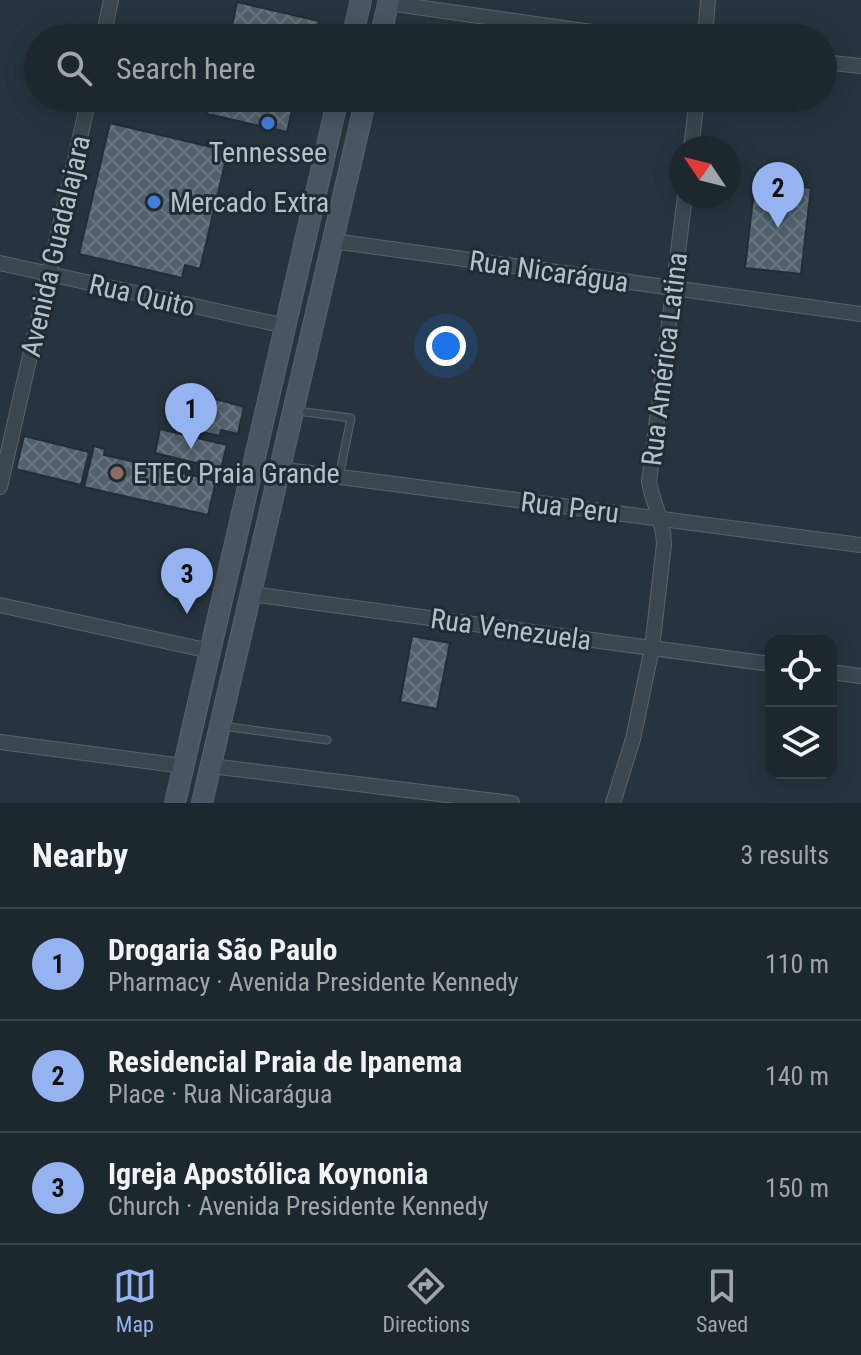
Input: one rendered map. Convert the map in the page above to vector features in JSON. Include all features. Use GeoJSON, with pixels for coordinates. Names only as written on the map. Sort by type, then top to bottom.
{"type":"FeatureCollection","features":[{"type":"Feature","properties":{"kind":"main road"},"geometry":{"type":"LineString","coordinates":[[355,24],[361,0]]}},
{"type":"Feature","properties":{"kind":"main road"},"geometry":{"type":"LineString","coordinates":[[383,24],[388,1]]}},
{"type":"Feature","properties":{"kind":"main road"},"geometry":{"type":"LineString","coordinates":[[175,803],[335,112]]}},
{"type":"Feature","properties":{"kind":"main road"},"geometry":{"type":"LineString","coordinates":[[202,803],[363,112]]}},
{"type":"Feature","properties":{"kind":"street"},"geometry":{"type":"LineString","coordinates":[[106,24],[111,0]]}},
{"type":"Feature","properties":{"kind":"street"},"geometry":{"type":"LineString","coordinates":[[706,24],[708,0]]}},
{"type":"Feature","properties":{"kind":"street"},"geometry":{"type":"LineString","coordinates":[[388,1],[541,24]]}},
{"type":"Feature","properties":{"kind":"street"},"geometry":{"type":"LineString","coordinates":[[837,63],[861,66]]}},
{"type":"Feature","properties":{"kind":"street","name":"Avenida Guadalajara"},"geometry":{"type":"LineString","coordinates":[[0,487],[86,112]]}},
{"type":"Feature","properties":{"kind":"street"},"geometry":{"type":"LineString","coordinates":[[692,136],[695,112]]}},
{"type":"Feature","properties":{"kind":"street","name":"Rua América Latina"},"geometry":{"type":"LineString","coordinates":[[613,803],[633,739],[652,648],[664,544],[661,519],[651,497],[649,482],[683,208]]}},
{"type":"Feature","properties":{"kind":"street","name":"Rua Nicarágua"},"geometry":{"type":"LineString","coordinates":[[333,241],[861,314]]}},
{"type":"Feature","properties":{"kind":"street","name":"Rua Quito"},"geometry":{"type":"LineString","coordinates":[[0,263],[285,326]]}},
{"type":"Feature","properties":{"kind":"street","name":"Rua Peru"},"geometry":{"type":"LineString","coordinates":[[279,469],[861,545]]}},
{"type":"Feature","properties":{"kind":"street","name":"Rua Venezuela"},"geometry":{"type":"LineString","coordinates":[[251,594],[765,663]]}},
{"type":"Feature","properties":{"kind":"street"},"geometry":{"type":"LineString","coordinates":[[0,605],[210,651]]}},
{"type":"Feature","properties":{"kind":"street"},"geometry":{"type":"LineString","coordinates":[[837,673],[861,676]]}},
{"type":"Feature","properties":{"kind":"street"},"geometry":{"type":"LineString","coordinates":[[0,742],[183,766]]}},
{"type":"Feature","properties":{"kind":"street"},"geometry":{"type":"LineString","coordinates":[[211,766],[512,803]]}},
{"type":"Feature","properties":{"kind":"lane"},"geometry":{"type":"LineString","coordinates":[[293,410],[351,418],[339,477]]}},
{"type":"Feature","properties":{"kind":"lane"},"geometry":{"type":"LineString","coordinates":[[220,725],[327,740]]}},
{"type":"Feature","properties":{"kind":"building"},"geometry":{"type":"Polygon","coordinates":[[[237,2],[319,21],[318,24],[232,24],[237,2]]]}},
{"type":"Feature","properties":{"kind":"building"},"geometry":{"type":"Polygon","coordinates":[[[208,112],[292,112],[287,132],[208,112]]]}},
{"type":"Feature","properties":{"kind":"building","name":"Mercado Extra"},"geometry":{"type":"Polygon","coordinates":[[[110,123],[228,151],[200,269],[185,265],[182,278],[79,254],[110,123]]]}},
{"type":"Feature","properties":{"kind":"building"},"geometry":{"type":"Polygon","coordinates":[[[755,181],[811,188],[801,274],[745,268],[755,181]]]}},
{"type":"Feature","properties":{"kind":"building"},"geometry":{"type":"Polygon","coordinates":[[[178,395],[204,400],[205,396],[244,407],[238,434],[221,430],[220,436],[184,428],[185,421],[173,418],[178,395]]]}},
{"type":"Feature","properties":{"kind":"building"},"geometry":{"type":"Polygon","coordinates":[[[160,429],[227,445],[221,469],[155,453],[160,429]]]}},
{"type":"Feature","properties":{"kind":"building"},"geometry":{"type":"Polygon","coordinates":[[[24,436],[89,452],[81,485],[16,469],[24,436]]]}},
{"type":"Feature","properties":{"kind":"building"},"geometry":{"type":"Polygon","coordinates":[[[94,446],[105,449],[104,455],[144,464],[145,460],[158,463],[157,467],[216,481],[208,515],[84,487],[94,446]]]}},
{"type":"Feature","properties":{"kind":"building"},"geometry":{"type":"Polygon","coordinates":[[[412,636],[450,643],[437,709],[400,702],[412,636]]]}},
{"type":"Feature","properties":{"kind":"place","name":"Tennessee"},"geometry":{"type":"Point","coordinates":[268,123]}},
{"type":"Feature","properties":{"kind":"place","name":"Mercado Extra"},"geometry":{"type":"Point","coordinates":[154,202]}},
{"type":"Feature","properties":{"kind":"place","name":"Residencial Praia de Ipanema"},"geometry":{"type":"Point","coordinates":[778,228]}},
{"type":"Feature","properties":{"kind":"place","name":"Drogaria São Paulo"},"geometry":{"type":"Point","coordinates":[191,449]}},
{"type":"Feature","properties":{"kind":"place","name":"ETEC Praia Grande"},"geometry":{"type":"Point","coordinates":[117,473]}},
{"type":"Feature","properties":{"kind":"place","name":"Igreja Apostólica Koynonia"},"geometry":{"type":"Point","coordinates":[187,614]}}]}
